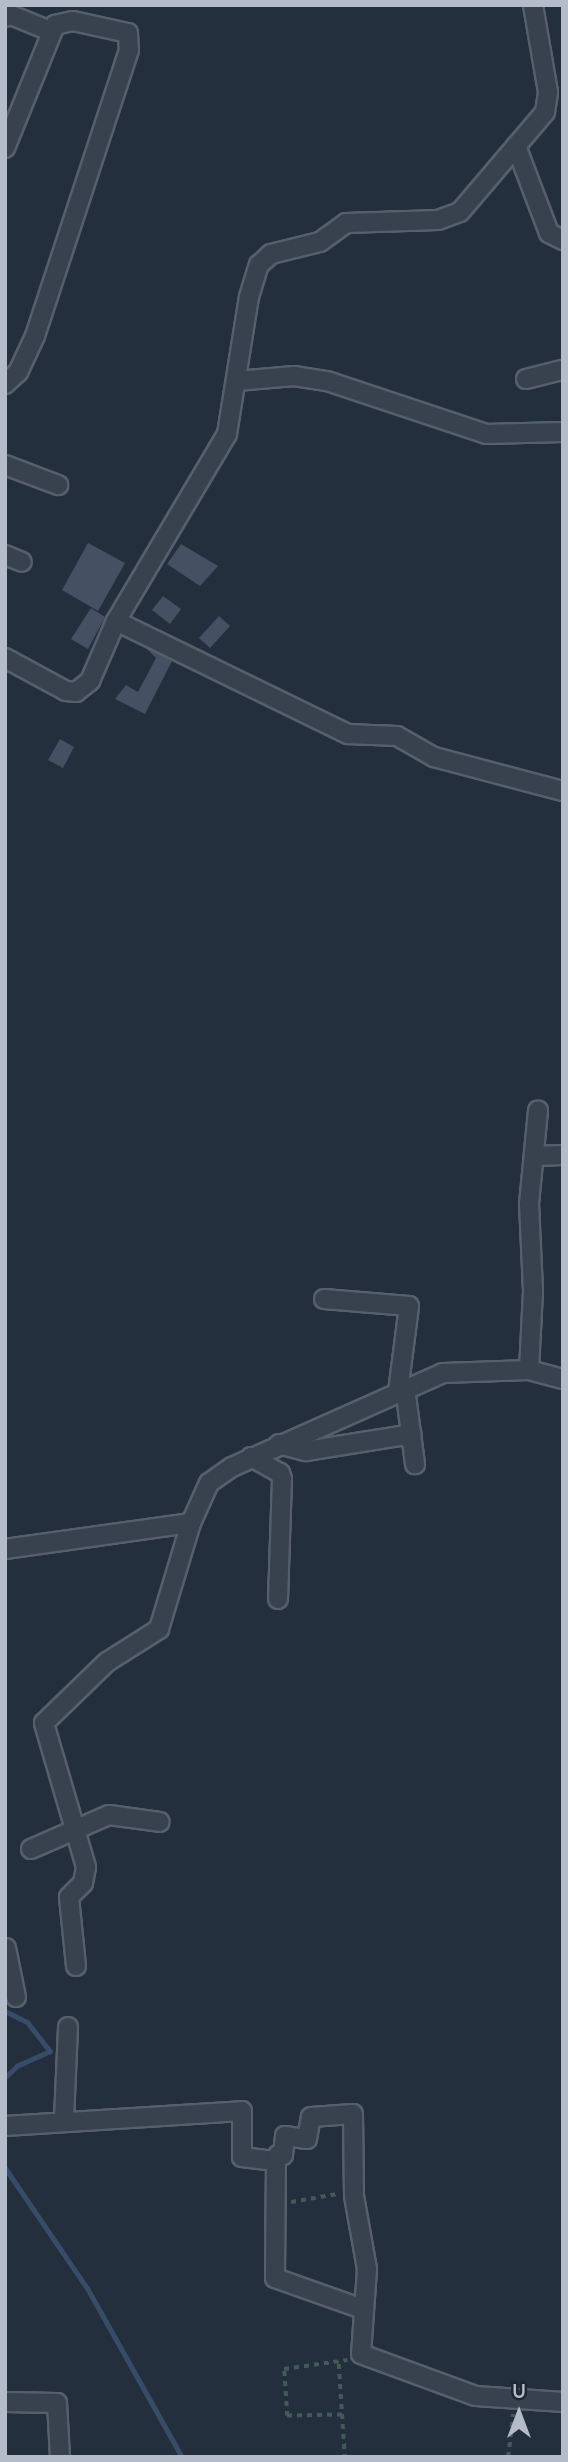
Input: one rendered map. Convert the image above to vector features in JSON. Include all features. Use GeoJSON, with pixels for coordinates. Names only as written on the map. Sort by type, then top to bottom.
{"type":"FeatureCollection","features":[{"type":"Feature","properties":{"kind":"street"},"geometry":{"type":"LineString","coordinates":[[5,658],[76,692],[90,681],[116,621],[222,446],[237,381],[248,297],[264,259],[314,245],[346,223],[450,217],[467,205],[547,106],[533,5]]}},
{"type":"Feature","properties":{"kind":"street"},"geometry":{"type":"LineString","coordinates":[[5,17],[50,31],[73,21],[120,30],[128,33],[131,41],[35,336],[18,372],[5,384]]}},
{"type":"Feature","properties":{"kind":"street"},"geometry":{"type":"LineString","coordinates":[[5,148],[50,31]]}},
{"type":"Feature","properties":{"kind":"street"},"geometry":{"type":"LineString","coordinates":[[516,146],[548,233],[563,240]]}},
{"type":"Feature","properties":{"kind":"street"},"geometry":{"type":"LineString","coordinates":[[526,379],[563,370]]}},
{"type":"Feature","properties":{"kind":"street"},"geometry":{"type":"LineString","coordinates":[[237,381],[295,376],[327,381],[486,433],[563,432]]}},
{"type":"Feature","properties":{"kind":"street"},"geometry":{"type":"LineString","coordinates":[[5,465],[58,485]]}},
{"type":"Feature","properties":{"kind":"street"},"geometry":{"type":"LineString","coordinates":[[116,621],[348,734],[397,736],[435,757],[563,791]]}},
{"type":"Feature","properties":{"kind":"street"},"geometry":{"type":"LineString","coordinates":[[528,1370],[533,1291],[529,1204],[538,1110]]}},
{"type":"Feature","properties":{"kind":"street"},"geometry":{"type":"LineString","coordinates":[[535,1156],[563,1155]]}},
{"type":"Feature","properties":{"kind":"street"},"geometry":{"type":"LineString","coordinates":[[324,1299],[408,1306],[402,1390],[412,1434],[415,1464]]}},
{"type":"Feature","properties":{"kind":"street"},"geometry":{"type":"LineString","coordinates":[[76,1966],[69,1897],[86,1876],[79,1830],[44,1723],[107,1662],[159,1629],[191,1523],[209,1483],[251,1457],[443,1373],[528,1370],[563,1379]]}},
{"type":"Feature","properties":{"kind":"street"},"geometry":{"type":"LineString","coordinates":[[279,1444],[306,1451],[412,1434]]}},
{"type":"Feature","properties":{"kind":"street"},"geometry":{"type":"LineString","coordinates":[[251,1457],[280,1473],[282,1479],[278,1599]]}},
{"type":"Feature","properties":{"kind":"street"},"geometry":{"type":"LineString","coordinates":[[5,1549],[191,1523]]}},
{"type":"Feature","properties":{"kind":"street"},"geometry":{"type":"LineString","coordinates":[[31,1849],[109,1815],[160,1822]]}},
{"type":"Feature","properties":{"kind":"street"},"geometry":{"type":"LineString","coordinates":[[5,1948],[16,1997]]}},
{"type":"Feature","properties":{"kind":"street"},"geometry":{"type":"LineString","coordinates":[[64,2119],[68,2027]]}},
{"type":"Feature","properties":{"kind":"street"},"geometry":{"type":"LineString","coordinates":[[6,2126],[64,2119],[242,2111],[242,2157],[276,2161]]}},
{"type":"Feature","properties":{"kind":"street"},"geometry":{"type":"LineString","coordinates":[[363,2309],[275,2278],[276,2161],[278,2155],[283,2155],[285,2136],[307,2140],[311,2117],[353,2114],[354,2196],[367,2269],[361,2354],[454,2389],[514,2400],[563,2403]]}},
{"type":"Feature","properties":{"kind":"street"},"geometry":{"type":"LineString","coordinates":[[5,2402],[57,2403],[60,2457]]}},
{"type":"Feature","properties":{"kind":"path"},"geometry":{"type":"LineString","coordinates":[[276,2202],[302,2201],[326,2193],[354,2196]]}},
{"type":"Feature","properties":{"kind":"path"},"geometry":{"type":"LineString","coordinates":[[342,2415],[286,2416],[284,2369],[339,2364],[361,2354]]}},
{"type":"Feature","properties":{"kind":"path"},"geometry":{"type":"LineString","coordinates":[[339,2364],[345,2457]]}},
{"type":"Feature","properties":{"kind":"path"},"geometry":{"type":"LineString","coordinates":[[508,2457],[514,2400]]}},
{"type":"Feature","properties":{"kind":"building"},"geometry":{"type":"Polygon","coordinates":[[[88,543],[125,563],[98,611],[62,590],[88,543]]]}},
{"type":"Feature","properties":{"kind":"building"},"geometry":{"type":"Polygon","coordinates":[[[181,544],[218,566],[200,586],[167,564],[181,544]]]}},
{"type":"Feature","properties":{"kind":"building"},"geometry":{"type":"Polygon","coordinates":[[[163,596],[181,609],[170,624],[152,610],[163,596]]]}},
{"type":"Feature","properties":{"kind":"building"},"geometry":{"type":"Polygon","coordinates":[[[91,608],[105,617],[88,649],[71,639],[91,608]]]}},
{"type":"Feature","properties":{"kind":"building"},"geometry":{"type":"Polygon","coordinates":[[[219,616],[230,626],[210,648],[199,638],[219,616]]]}},
{"type":"Feature","properties":{"kind":"building"},"geometry":{"type":"Polygon","coordinates":[[[146,648],[172,661],[145,714],[115,699],[126,685],[138,692],[156,658],[146,648]]]}},
{"type":"Feature","properties":{"kind":"building"},"geometry":{"type":"Polygon","coordinates":[[[60,739],[74,747],[63,768],[48,760],[60,739]]]}},
{"type":"Feature","properties":{"kind":"waterway"},"geometry":{"type":"LineString","coordinates":[[5,2011],[27,2022],[50,2051],[17,2066],[5,2077]]}},
{"type":"Feature","properties":{"kind":"waterway"},"geometry":{"type":"LineString","coordinates":[[5,2168],[87,2288],[182,2457]]}}]}
